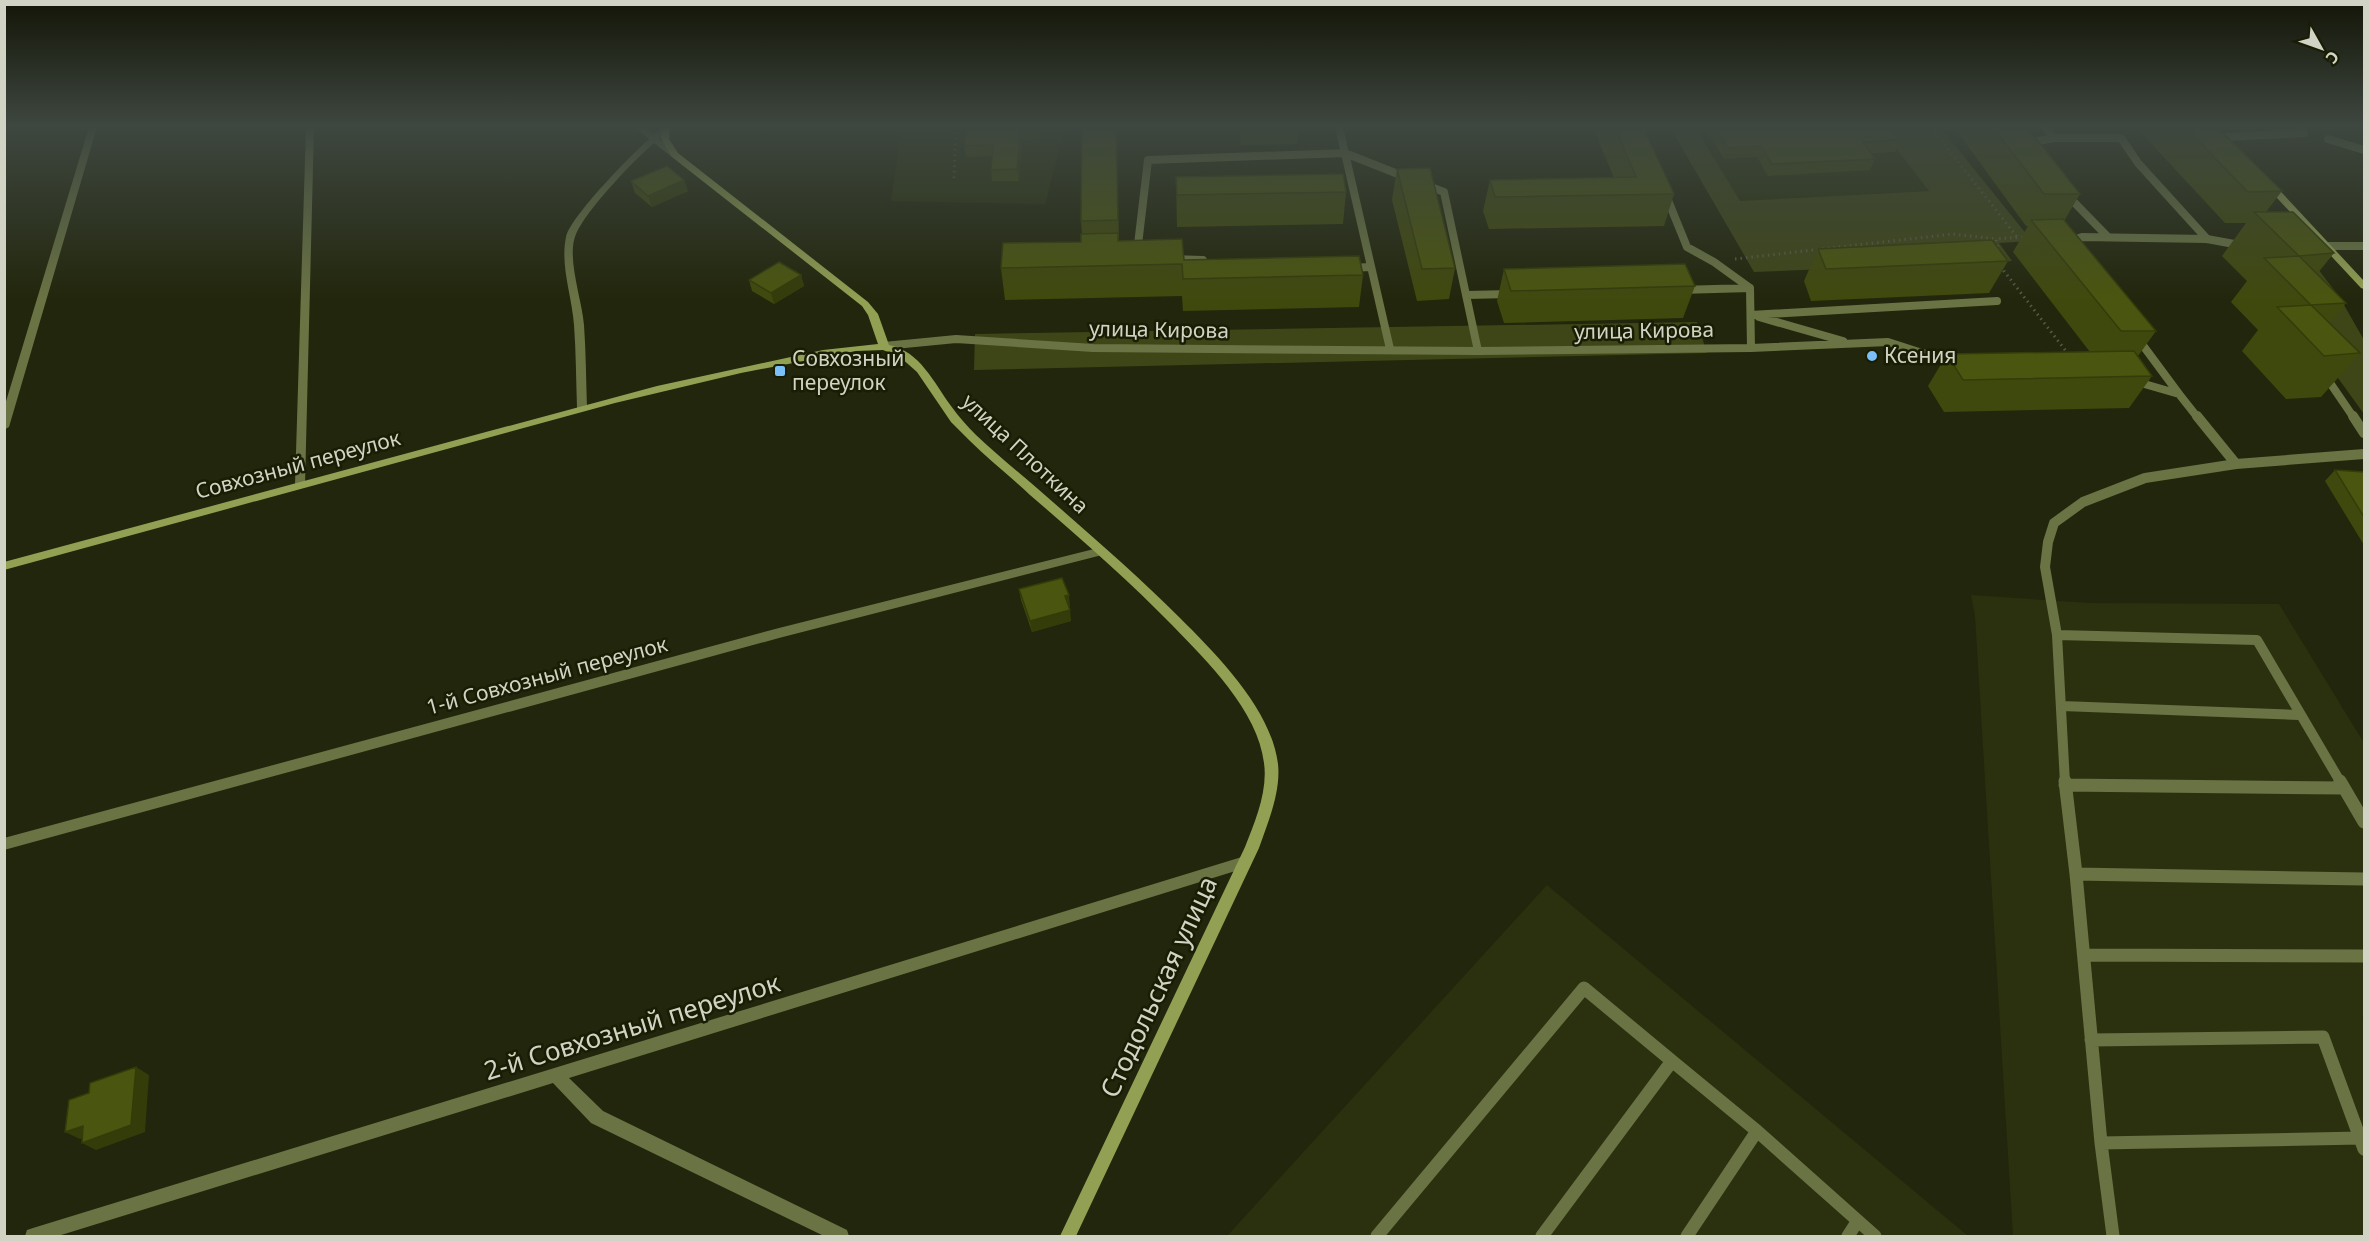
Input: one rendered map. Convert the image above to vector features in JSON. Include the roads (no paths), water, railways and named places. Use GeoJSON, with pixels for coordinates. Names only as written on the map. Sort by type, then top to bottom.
{"type":"FeatureCollection","features":[{"type":"Feature","properties":{"kind":"street"},"geometry":{"type":"LineString","coordinates":[[4,427],[76,185]]}},
{"type":"Feature","properties":{"kind":"street"},"geometry":{"type":"LineString","coordinates":[[300,485],[308,185]]}},
{"type":"Feature","properties":{"kind":"street"},"geometry":{"type":"LineString","coordinates":[[582,408],[579,323],[569,248],[571,235],[584,214],[609,185]]}},
{"type":"Feature","properties":{"kind":"street"},"geometry":{"type":"LineString","coordinates":[[713,185],[865,304],[876,320],[885,346]]}},
{"type":"Feature","properties":{"kind":"street"},"geometry":{"type":"LineString","coordinates":[[2270,185],[2364,286]]}},
{"type":"Feature","properties":{"kind":"street","name":"Совхозный переулок"},"geometry":{"type":"LineString","coordinates":[[4,567],[664,386],[841,351],[885,346]]}},
{"type":"Feature","properties":{"kind":"street","name":"улица Плоткина"},"geometry":{"type":"LineString","coordinates":[[885,346],[897,350],[913,361],[955,419],[980,445],[1102,551],[1155,601],[1218,668],[1255,718],[1269,751]]}},
{"type":"Feature","properties":{"kind":"street","name":"1-й Совхозный переулок"},"geometry":{"type":"LineString","coordinates":[[4,844],[779,633],[1102,551]]}},
{"type":"Feature","properties":{"kind":"street","name":"Стодольская улица"},"geometry":{"type":"LineString","coordinates":[[1068,1236],[1260,829],[1271,776],[1269,751]]}},
{"type":"Feature","properties":{"kind":"street","name":"2-й Совхозный переулок"},"geometry":{"type":"LineString","coordinates":[[33,1236],[1245,862]]}},
{"type":"Feature","properties":{"kind":"street"},"geometry":{"type":"LineString","coordinates":[[556,1075],[597,1117],[841,1236]]}},
{"type":"Feature","properties":{"kind":"lane"},"geometry":{"type":"LineString","coordinates":[[1137,258],[1145,185]]}},
{"type":"Feature","properties":{"kind":"lane"},"geometry":{"type":"LineString","coordinates":[[1352,185],[1390,349]]}},
{"type":"Feature","properties":{"kind":"lane"},"geometry":{"type":"LineString","coordinates":[[1426,185],[1444,192],[1478,351]]}},
{"type":"Feature","properties":{"kind":"lane"},"geometry":{"type":"LineString","coordinates":[[1662,185],[1688,247],[1714,262],[1750,288]]}},
{"type":"Feature","properties":{"kind":"lane"},"geometry":{"type":"LineString","coordinates":[[2158,185],[2207,239]]}},
{"type":"Feature","properties":{"kind":"lane"},"geometry":{"type":"LineString","coordinates":[[2061,188],[2108,237]]}},
{"type":"Feature","properties":{"kind":"lane"},"geometry":{"type":"LineString","coordinates":[[2074,252],[2067,242],[2082,237],[2207,239],[2252,248]]}},
{"type":"Feature","properties":{"kind":"lane"},"geometry":{"type":"LineString","coordinates":[[2305,247],[2364,246]]}},
{"type":"Feature","properties":{"kind":"lane"},"geometry":{"type":"LineString","coordinates":[[1125,258],[1148,258]]}},
{"type":"Feature","properties":{"kind":"lane"},"geometry":{"type":"LineString","coordinates":[[1159,259],[1203,260],[1208,277],[1219,276]]}},
{"type":"Feature","properties":{"kind":"lane"},"geometry":{"type":"LineString","coordinates":[[1336,269],[1371,267]]}},
{"type":"Feature","properties":{"kind":"lane"},"geometry":{"type":"LineString","coordinates":[[1667,290],[1750,288]]}},
{"type":"Feature","properties":{"kind":"lane"},"geometry":{"type":"LineString","coordinates":[[1750,288],[1751,348]]}},
{"type":"Feature","properties":{"kind":"lane"},"geometry":{"type":"LineString","coordinates":[[1466,295],[1525,294]]}},
{"type":"Feature","properties":{"kind":"lane"},"geometry":{"type":"LineString","coordinates":[[1750,315],[1997,301]]}},
{"type":"Feature","properties":{"kind":"lane"},"geometry":{"type":"LineString","coordinates":[[1750,315],[1852,344]]}},
{"type":"Feature","properties":{"kind":"lane"},"geometry":{"type":"LineString","coordinates":[[2130,327],[2179,394],[2236,464]]}},
{"type":"Feature","properties":{"kind":"lane","name":"улица Кирова"},"geometry":{"type":"LineString","coordinates":[[885,346],[956,339],[1093,348],[1478,351],[1751,348],[1888,342],[1922,353],[1965,360]]}},
{"type":"Feature","properties":{"kind":"lane"},"geometry":{"type":"LineString","coordinates":[[2316,363],[2364,433]]}},
{"type":"Feature","properties":{"kind":"lane"},"geometry":{"type":"LineString","coordinates":[[2123,377],[2179,394]]}},
{"type":"Feature","properties":{"kind":"lane"},"geometry":{"type":"LineString","coordinates":[[2113,1236],[2101,1143],[2076,874],[2065,784],[2057,635],[2045,567],[2048,542],[2054,523],[2083,502],[2145,478],[2236,464],[2364,454]]}},
{"type":"Feature","properties":{"kind":"lane"},"geometry":{"type":"LineString","coordinates":[[2057,635],[2257,640],[2364,822]]}},
{"type":"Feature","properties":{"kind":"lane"},"geometry":{"type":"LineString","coordinates":[[2062,706],[2300,715]]}},
{"type":"Feature","properties":{"kind":"lane"},"geometry":{"type":"LineString","coordinates":[[2065,784],[2343,788]]}},
{"type":"Feature","properties":{"kind":"lane"},"geometry":{"type":"LineString","coordinates":[[2076,874],[2364,879]]}},
{"type":"Feature","properties":{"kind":"lane"},"geometry":{"type":"LineString","coordinates":[[2084,955],[2364,956]]}},
{"type":"Feature","properties":{"kind":"lane"},"geometry":{"type":"LineString","coordinates":[[1377,1236],[1584,988],[1757,1131],[1875,1236]]}},
{"type":"Feature","properties":{"kind":"lane"},"geometry":{"type":"LineString","coordinates":[[2091,1040],[2323,1037],[2362,1144],[2101,1143]]}},
{"type":"Feature","properties":{"kind":"lane"},"geometry":{"type":"LineString","coordinates":[[1542,1236],[1672,1061]]}},
{"type":"Feature","properties":{"kind":"lane"},"geometry":{"type":"LineString","coordinates":[[1687,1236],[1757,1131]]}},
{"type":"Feature","properties":{"kind":"lane"},"geometry":{"type":"LineString","coordinates":[[1848,1236],[1857,1222]]}},
{"type":"Feature","properties":{"kind":"place","name":"Ксения"},"geometry":{"type":"Point","coordinates":[1872,356]}},
{"type":"Feature","properties":{"kind":"place","name":"Совхозный переулок"},"geometry":{"type":"Point","coordinates":[780,371]}}]}
